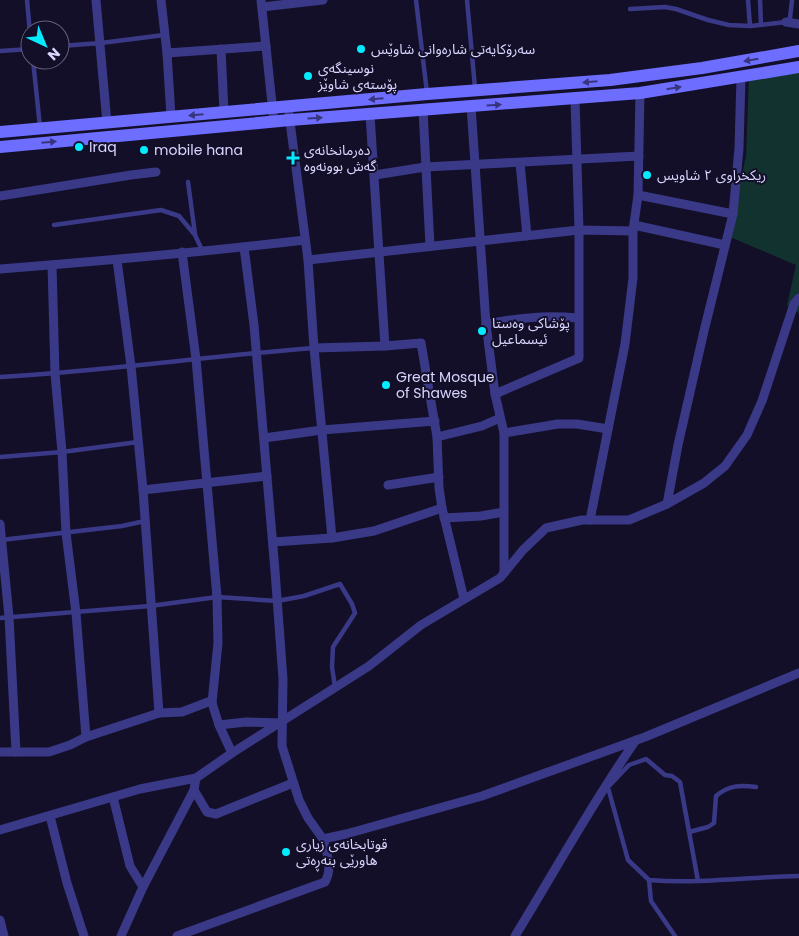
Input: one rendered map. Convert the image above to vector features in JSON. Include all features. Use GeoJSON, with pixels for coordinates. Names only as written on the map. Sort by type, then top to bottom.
{"type":"FeatureCollection","features":[{"type":"Feature","properties":{"kind":"street"},"geometry":{"type":"LineString","coordinates":[[96,0],[107,123]]}},
{"type":"Feature","properties":{"kind":"street"},"geometry":{"type":"LineString","coordinates":[[160,0],[168,53],[172,117]]}},
{"type":"Feature","properties":{"kind":"street"},"geometry":{"type":"LineString","coordinates":[[274,122],[262,4],[323,0]]}},
{"type":"Feature","properties":{"kind":"street"},"geometry":{"type":"LineString","coordinates":[[786,22],[799,24]]}},
{"type":"Feature","properties":{"kind":"street"},"geometry":{"type":"LineString","coordinates":[[168,53],[266,46]]}},
{"type":"Feature","properties":{"kind":"street"},"geometry":{"type":"LineString","coordinates":[[221,49],[224,112]]}},
{"type":"Feature","properties":{"kind":"street"},"geometry":{"type":"LineString","coordinates":[[0,132],[427,94],[610,80],[702,68],[799,51]]}},
{"type":"Feature","properties":{"kind":"street"},"geometry":{"type":"LineString","coordinates":[[702,68],[704,83]]}},
{"type":"Feature","properties":{"kind":"street"},"geometry":{"type":"LineString","coordinates":[[0,147],[290,120],[640,93],[799,68]]}},
{"type":"Feature","properties":{"kind":"street"},"geometry":{"type":"LineString","coordinates":[[667,504],[678,445],[732,214],[739,148],[741,77]]}},
{"type":"Feature","properties":{"kind":"street"},"geometry":{"type":"LineString","coordinates":[[590,520],[625,344],[633,278],[634,228],[638,195],[640,93]]}},
{"type":"Feature","properties":{"kind":"street"},"geometry":{"type":"LineString","coordinates":[[495,394],[579,358],[579,230],[575,99]]}},
{"type":"Feature","properties":{"kind":"street"},"geometry":{"type":"LineString","coordinates":[[471,106],[486,324],[495,394],[504,433],[504,573]]}},
{"type":"Feature","properties":{"kind":"street"},"geometry":{"type":"LineString","coordinates":[[288,107],[308,260],[314,348],[332,538]]}},
{"type":"Feature","properties":{"kind":"street"},"geometry":{"type":"LineString","coordinates":[[423,110],[430,246]]}},
{"type":"Feature","properties":{"kind":"street"},"geometry":{"type":"LineString","coordinates":[[370,114],[385,346]]}},
{"type":"Feature","properties":{"kind":"street"},"geometry":{"type":"LineString","coordinates":[[375,175],[426,167],[638,156]]}},
{"type":"Feature","properties":{"kind":"street"},"geometry":{"type":"LineString","coordinates":[[520,163],[526,236]]}},
{"type":"Feature","properties":{"kind":"street"},"geometry":{"type":"LineString","coordinates":[[0,196],[156,172]]}},
{"type":"Feature","properties":{"kind":"street"},"geometry":{"type":"LineString","coordinates":[[638,195],[732,214]]}},
{"type":"Feature","properties":{"kind":"street"},"geometry":{"type":"LineString","coordinates":[[308,260],[579,230],[634,228],[725,244]]}},
{"type":"Feature","properties":{"kind":"street"},"geometry":{"type":"LineString","coordinates":[[0,269],[118,260],[305,240]]}},
{"type":"Feature","properties":{"kind":"street"},"geometry":{"type":"LineString","coordinates":[[177,936],[325,882],[330,874],[330,864],[323,839],[308,818],[293,783],[282,746],[284,679],[254,325],[244,247]]}},
{"type":"Feature","properties":{"kind":"street"},"geometry":{"type":"LineString","coordinates":[[182,252],[196,359],[216,597],[218,642],[212,703],[219,726],[232,754]]}},
{"type":"Feature","properties":{"kind":"street"},"geometry":{"type":"LineString","coordinates":[[118,260],[143,490],[159,713]]}},
{"type":"Feature","properties":{"kind":"street"},"geometry":{"type":"LineString","coordinates":[[52,265],[55,374],[62,452],[66,533],[76,613],[86,737]]}},
{"type":"Feature","properties":{"kind":"street"},"geometry":{"type":"LineString","coordinates":[[0,830],[140,789],[196,778],[369,666],[421,625],[500,578],[523,550],[546,528],[582,520],[629,520],[667,504],[704,483],[725,466],[747,435],[765,394],[794,304],[799,298]]}},
{"type":"Feature","properties":{"kind":"street"},"geometry":{"type":"LineString","coordinates":[[486,324],[534,316],[578,318]]}},
{"type":"Feature","properties":{"kind":"street"},"geometry":{"type":"LineString","coordinates":[[314,348],[421,343],[437,437],[438,477],[442,508],[464,599]]}},
{"type":"Feature","properties":{"kind":"street"},"geometry":{"type":"LineString","coordinates":[[437,437],[482,426],[500,418]]}},
{"type":"Feature","properties":{"kind":"street"},"geometry":{"type":"LineString","coordinates":[[264,438],[322,430],[434,421]]}},
{"type":"Feature","properties":{"kind":"street"},"geometry":{"type":"LineString","coordinates":[[504,433],[558,424],[577,424],[608,429]]}},
{"type":"Feature","properties":{"kind":"street"},"geometry":{"type":"LineString","coordinates":[[143,490],[267,476]]}},
{"type":"Feature","properties":{"kind":"street"},"geometry":{"type":"LineString","coordinates":[[388,485],[438,477]]}},
{"type":"Feature","properties":{"kind":"street"},"geometry":{"type":"LineString","coordinates":[[273,542],[332,538],[374,531],[442,508]]}},
{"type":"Feature","properties":{"kind":"street"},"geometry":{"type":"LineString","coordinates":[[444,518],[481,516],[504,512]]}},
{"type":"Feature","properties":{"kind":"street"},"geometry":{"type":"LineString","coordinates":[[0,524],[4,618],[16,752]]}},
{"type":"Feature","properties":{"kind":"street"},"geometry":{"type":"LineString","coordinates":[[323,839],[482,796],[636,740],[799,673]]}},
{"type":"Feature","properties":{"kind":"street"},"geometry":{"type":"LineString","coordinates":[[0,752],[49,752],[86,737],[159,713],[182,712],[208,702],[212,703]]}},
{"type":"Feature","properties":{"kind":"street"},"geometry":{"type":"LineString","coordinates":[[219,726],[246,722],[282,722]]}},
{"type":"Feature","properties":{"kind":"street"},"geometry":{"type":"LineString","coordinates":[[515,936],[636,740]]}},
{"type":"Feature","properties":{"kind":"street"},"geometry":{"type":"LineString","coordinates":[[121,936],[143,887],[194,790],[196,778]]}},
{"type":"Feature","properties":{"kind":"street"},"geometry":{"type":"LineString","coordinates":[[194,790],[207,812],[216,814],[293,783]]}},
{"type":"Feature","properties":{"kind":"street"},"geometry":{"type":"LineString","coordinates":[[113,797],[130,866],[143,887]]}},
{"type":"Feature","properties":{"kind":"street"},"geometry":{"type":"LineString","coordinates":[[50,816],[84,936]]}},
{"type":"Feature","properties":{"kind":"street"},"geometry":{"type":"LineString","coordinates":[[0,920],[4,936]]}},
{"type":"Feature","properties":{"kind":"lane"},"geometry":{"type":"LineString","coordinates":[[27,0],[29,20]]}},
{"type":"Feature","properties":{"kind":"lane"},"geometry":{"type":"LineString","coordinates":[[416,0],[427,94]]}},
{"type":"Feature","properties":{"kind":"lane"},"geometry":{"type":"LineString","coordinates":[[467,0],[475,91]]}},
{"type":"Feature","properties":{"kind":"lane"},"geometry":{"type":"LineString","coordinates":[[664,0],[665,7]]}},
{"type":"Feature","properties":{"kind":"lane"},"geometry":{"type":"LineString","coordinates":[[748,0],[750,26]]}},
{"type":"Feature","properties":{"kind":"lane"},"geometry":{"type":"LineString","coordinates":[[760,0],[761,24]]}},
{"type":"Feature","properties":{"kind":"lane"},"geometry":{"type":"LineString","coordinates":[[630,10],[665,7],[687,12],[718,23],[750,26],[786,22],[790,18],[792,0]]}},
{"type":"Feature","properties":{"kind":"lane"},"geometry":{"type":"LineString","coordinates":[[70,45],[164,35]]}},
{"type":"Feature","properties":{"kind":"lane"},"geometry":{"type":"LineString","coordinates":[[0,51],[20,49]]}},
{"type":"Feature","properties":{"kind":"lane"},"geometry":{"type":"LineString","coordinates":[[34,70],[41,128]]}},
{"type":"Feature","properties":{"kind":"lane"},"geometry":{"type":"LineString","coordinates":[[188,182],[195,235]]}},
{"type":"Feature","properties":{"kind":"lane"},"geometry":{"type":"LineString","coordinates":[[54,225],[161,210],[179,216],[195,235],[202,250]]}},
{"type":"Feature","properties":{"kind":"lane"},"geometry":{"type":"LineString","coordinates":[[0,377],[55,374],[314,348]]}},
{"type":"Feature","properties":{"kind":"lane"},"geometry":{"type":"LineString","coordinates":[[0,457],[62,452],[138,442]]}},
{"type":"Feature","properties":{"kind":"lane"},"geometry":{"type":"LineString","coordinates":[[1,540],[122,526],[145,521]]}},
{"type":"Feature","properties":{"kind":"lane"},"geometry":{"type":"LineString","coordinates":[[4,618],[150,606],[216,597],[277,601],[304,596],[340,584],[355,613],[333,647],[332,666],[335,688]]}},
{"type":"Feature","properties":{"kind":"lane"},"geometry":{"type":"LineString","coordinates":[[698,881],[680,782],[672,776],[665,774],[646,759],[629,764],[607,786],[628,860],[649,880],[680,882],[799,876]]}},
{"type":"Feature","properties":{"kind":"lane"},"geometry":{"type":"LineString","coordinates":[[689,832],[708,827],[714,823],[716,796],[724,789],[739,785],[756,787]]}},
{"type":"Feature","properties":{"kind":"lane"},"geometry":{"type":"LineString","coordinates":[[649,880],[651,902],[675,936]]}},
{"type":"Feature","properties":{"kind":"green space"},"geometry":{"type":"Polygon","coordinates":[[[799,67],[799,313],[787,305],[796,265],[730,237],[746,155],[749,76],[799,67]]]}},
{"type":"Feature","properties":{"kind":"place","name":"سەرۆکایەتی شارەوانی شاوێس"},"geometry":{"type":"Point","coordinates":[361,49]}},
{"type":"Feature","properties":{"kind":"place","name":"نوسینگەی پۆستەی شاوێز"},"geometry":{"type":"Point","coordinates":[308,76]}},
{"type":"Feature","properties":{"kind":"place","name":"Iraq"},"geometry":{"type":"Point","coordinates":[79,147]}},
{"type":"Feature","properties":{"kind":"place","name":"mobile hana"},"geometry":{"type":"Point","coordinates":[144,150]}},
{"type":"Feature","properties":{"kind":"place","name":"دەرمانخانەی گەش بوونەوە"},"geometry":{"type":"Point","coordinates":[293,158]}},
{"type":"Feature","properties":{"kind":"place","name":"ريكخراوى ۲ شاويس"},"geometry":{"type":"Point","coordinates":[647,175]}},
{"type":"Feature","properties":{"kind":"place","name":"پۆشاکی وەستا ئیسماعیل"},"geometry":{"type":"Point","coordinates":[482,331]}},
{"type":"Feature","properties":{"kind":"place","name":"Great Mosque of Shawes"},"geometry":{"type":"Point","coordinates":[386,385]}},
{"type":"Feature","properties":{"kind":"place","name":"قوتابخانەی زیاری هاورێی بنەڕەتی"},"geometry":{"type":"Point","coordinates":[286,852]}}]}
